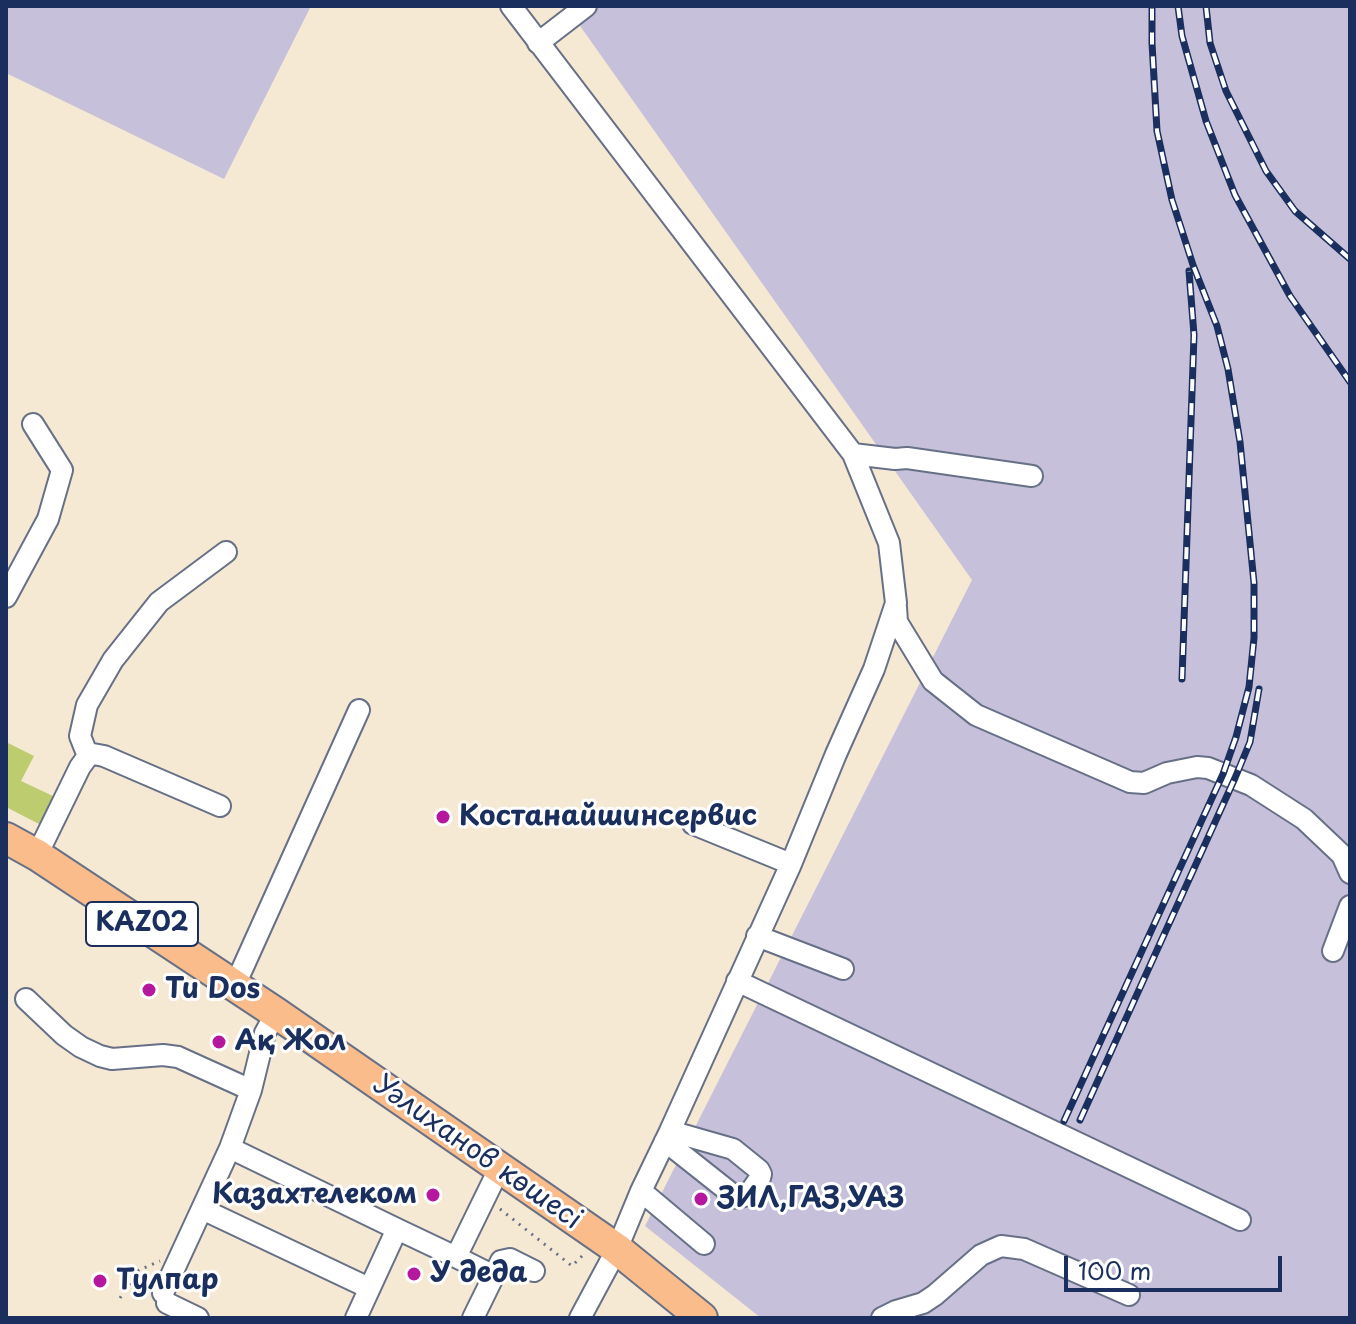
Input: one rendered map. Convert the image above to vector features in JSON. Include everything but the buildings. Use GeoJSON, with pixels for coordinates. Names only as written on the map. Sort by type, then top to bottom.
{"type":"FeatureCollection","features":[{"type":"Feature","properties":{"kind":"highway","name":"Уәлиханов көшесі"},"geometry":{"type":"LineString","coordinates":[[6,838],[37,855],[276,1013],[617,1249],[702,1318]]}},
{"type":"Feature","properties":{"kind":"street"},"geometry":{"type":"LineString","coordinates":[[511,6],[853,454],[889,543],[897,622],[933,681],[976,715],[1130,782],[1144,783],[1167,773],[1197,767],[1208,768],[1251,785],[1304,819],[1342,855],[1350,873]]}},
{"type":"Feature","properties":{"kind":"street"},"geometry":{"type":"LineString","coordinates":[[538,43],[586,6]]}},
{"type":"Feature","properties":{"kind":"street"},"geometry":{"type":"LineString","coordinates":[[6,597],[48,519],[62,470],[33,424]]}},
{"type":"Feature","properties":{"kind":"street"},"geometry":{"type":"LineString","coordinates":[[853,454],[907,458],[1032,476]]}},
{"type":"Feature","properties":{"kind":"street"},"geometry":{"type":"LineString","coordinates":[[88,756],[80,736],[87,705],[113,660],[159,602],[226,552]]}},
{"type":"Feature","properties":{"kind":"street"},"geometry":{"type":"LineString","coordinates":[[580,1318],[617,1249],[791,864],[874,669],[896,603]]}},
{"type":"Feature","properties":{"kind":"street"},"geometry":{"type":"LineString","coordinates":[[235,985],[359,710]]}},
{"type":"Feature","properties":{"kind":"street"},"geometry":{"type":"LineString","coordinates":[[37,855],[80,767],[93,754],[220,806]]}},
{"type":"Feature","properties":{"kind":"street"},"geometry":{"type":"LineString","coordinates":[[693,824],[791,864]]}},
{"type":"Feature","properties":{"kind":"street"},"geometry":{"type":"LineString","coordinates":[[1333,951],[1350,906]]}},
{"type":"Feature","properties":{"kind":"street"},"geometry":{"type":"LineString","coordinates":[[757,936],[843,969]]}},
{"type":"Feature","properties":{"kind":"street"},"geometry":{"type":"LineString","coordinates":[[737,981],[1240,1220]]}},
{"type":"Feature","properties":{"kind":"street"},"geometry":{"type":"LineString","coordinates":[[26,999],[64,1035],[100,1056],[112,1059],[163,1055],[178,1057],[251,1090]]}},
{"type":"Feature","properties":{"kind":"street"},"geometry":{"type":"LineString","coordinates":[[198,1318],[165,1298],[230,1148],[251,1090],[265,1033],[276,1013]]}},
{"type":"Feature","properties":{"kind":"street"},"geometry":{"type":"LineString","coordinates":[[230,1148],[492,1275]]}},
{"type":"Feature","properties":{"kind":"street"},"geometry":{"type":"LineString","coordinates":[[456,1257],[499,1169]]}},
{"type":"Feature","properties":{"kind":"street"},"geometry":{"type":"LineString","coordinates":[[641,1191],[704,1244]]}},
{"type":"Feature","properties":{"kind":"street"},"geometry":{"type":"LineString","coordinates":[[202,1209],[369,1288]]}},
{"type":"Feature","properties":{"kind":"street"},"geometry":{"type":"LineString","coordinates":[[356,1318],[397,1229]]}},
{"type":"Feature","properties":{"kind":"street"},"geometry":{"type":"LineString","coordinates":[[882,1318],[923,1303],[981,1255],[1001,1246],[1024,1249],[1129,1295]]}},
{"type":"Feature","properties":{"kind":"street"},"geometry":{"type":"LineString","coordinates":[[473,1318],[498,1264],[505,1259],[534,1271]]}},
{"type":"Feature","properties":{"kind":"path"},"geometry":{"type":"LineString","coordinates":[[484,1197],[572,1266],[584,1254]]}},
{"type":"Feature","properties":{"kind":"shaded area"},"geometry":{"type":"Polygon","coordinates":[[[6,6],[311,6],[224,179],[6,73],[6,6]]]}},
{"type":"Feature","properties":{"kind":"shaded area"},"geometry":{"type":"Polygon","coordinates":[[[566,6],[1350,6],[1350,1318],[761,1318],[645,1226],[972,580],[566,6]]]}},
{"type":"Feature","properties":{"kind":"green space"},"geometry":{"type":"Polygon","coordinates":[[[6,742],[34,756],[21,781],[55,797],[41,825],[6,807],[6,742]]]}},
{"type":"Feature","properties":{"kind":"railway"},"geometry":{"type":"LineString","coordinates":[[1064,1121],[1223,774],[1249,687],[1254,638],[1254,583],[1240,442],[1228,369],[1217,326],[1172,200],[1157,131],[1152,6]]}},
{"type":"Feature","properties":{"kind":"railway"},"geometry":{"type":"LineString","coordinates":[[1178,6],[1182,36],[1206,121],[1235,195],[1290,296],[1350,382]]}},
{"type":"Feature","properties":{"kind":"railway"},"geometry":{"type":"LineString","coordinates":[[1206,6],[1210,43],[1226,91],[1266,171],[1295,211],[1350,259]]}},
{"type":"Feature","properties":{"kind":"railway"},"geometry":{"type":"LineString","coordinates":[[1182,679],[1194,335],[1189,271]]}},
{"type":"Feature","properties":{"kind":"railway"},"geometry":{"type":"LineString","coordinates":[[1080,1120],[1250,742],[1259,689]]}},
{"type":"Feature","properties":{"kind":"place","name":"Костанайшинсервис"},"geometry":{"type":"Point","coordinates":[443,817]}},
{"type":"Feature","properties":{"kind":"place","name":"Tu Dos"},"geometry":{"type":"Point","coordinates":[149,990]}},
{"type":"Feature","properties":{"kind":"place","name":"Ақ Жол"},"geometry":{"type":"Point","coordinates":[219,1042]}},
{"type":"Feature","properties":{"kind":"place","name":"Казахтелеком"},"geometry":{"type":"Point","coordinates":[433,1195]}},
{"type":"Feature","properties":{"kind":"place","name":"ЗИЛ,ГАЗ,УАЗ"},"geometry":{"type":"Point","coordinates":[701,1199]}},
{"type":"Feature","properties":{"kind":"place","name":"У деда"},"geometry":{"type":"Point","coordinates":[414,1274]}},
{"type":"Feature","properties":{"kind":"place","name":"Тулпар"},"geometry":{"type":"Point","coordinates":[100,1281]}}]}
